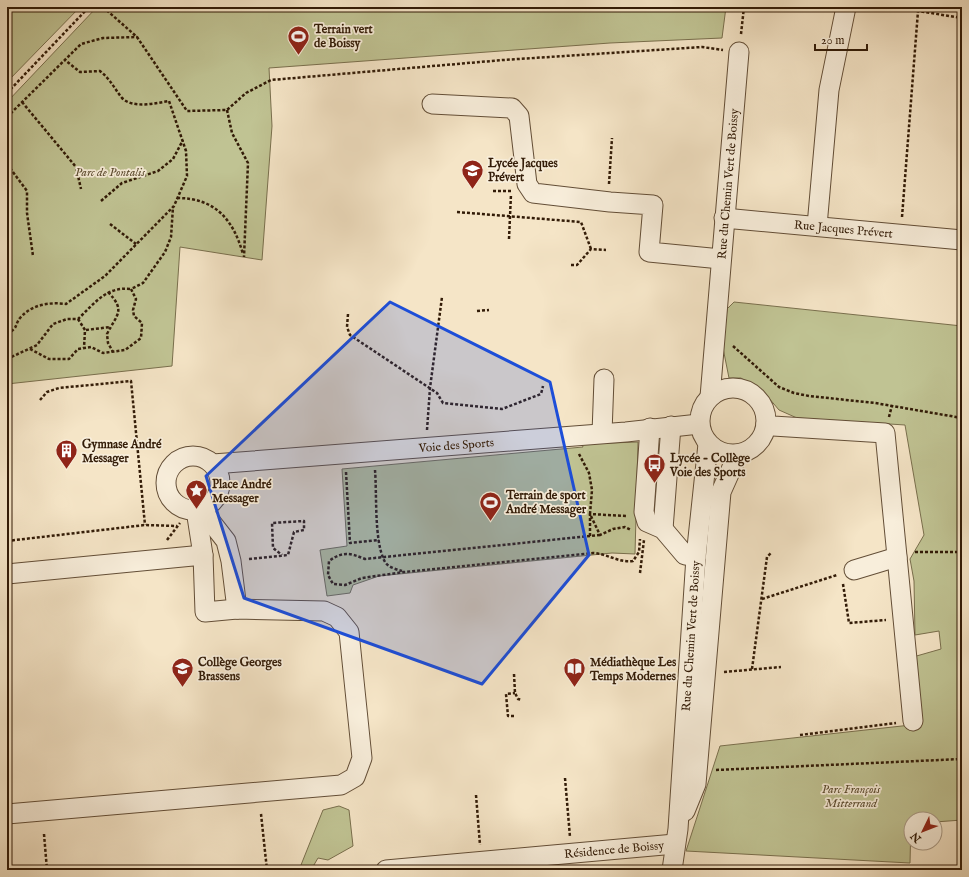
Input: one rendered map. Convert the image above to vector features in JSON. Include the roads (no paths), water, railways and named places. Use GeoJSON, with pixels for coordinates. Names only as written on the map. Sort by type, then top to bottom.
{"type":"FeatureCollection","features":[{"type":"Feature","properties":{"kind":"street"},"geometry":{"type":"LineString","coordinates":[[817,226],[829,90],[846,7]]}},
{"type":"Feature","properties":{"kind":"street","name":"Rue du Chemin Vert de Boissy"},"geometry":{"type":"LineString","coordinates":[[710,397],[715,361],[715,331],[739,52]]}},
{"type":"Feature","properties":{"kind":"street"},"geometry":{"type":"LineString","coordinates":[[432,104],[512,108],[519,116],[528,184],[532,193],[607,202],[653,205],[649,252],[721,259]]}},
{"type":"Feature","properties":{"kind":"street","name":"Rue Jacques Prévert"},"geometry":{"type":"LineString","coordinates":[[724,218],[962,240]]}},
{"type":"Feature","properties":{"kind":"street"},"geometry":{"type":"LineString","coordinates":[[715,361],[731,388]]}},
{"type":"Feature","properties":{"kind":"street"},"geometry":{"type":"LineString","coordinates":[[602,433],[604,379]]}},
{"type":"Feature","properties":{"kind":"street"},"geometry":{"type":"LineString","coordinates":[[731,388],[749,392],[756,398],[765,414],[766,424],[763,435],[757,444],[748,451],[738,454],[727,454],[717,451],[708,444],[702,435],[699,424],[703,406],[710,397],[716,392],[731,388]]}},
{"type":"Feature","properties":{"kind":"street","name":"Voie des Sports"},"geometry":{"type":"LineString","coordinates":[[213,464],[699,424]]}},
{"type":"Feature","properties":{"kind":"street"},"geometry":{"type":"LineString","coordinates":[[766,424],[780,427],[885,433],[913,721]]}},
{"type":"Feature","properties":{"kind":"street"},"geometry":{"type":"LineString","coordinates":[[646,530],[671,426]]}},
{"type":"Feature","properties":{"kind":"street"},"geometry":{"type":"LineString","coordinates":[[646,530],[644,512],[650,428]]}},
{"type":"Feature","properties":{"kind":"street","name":"Rue du Chemin Vert de Boissy"},"geometry":{"type":"LineString","coordinates":[[672,870],[677,836],[696,558],[708,444]]}},
{"type":"Feature","properties":{"kind":"street","name":"Rue du Chemin Vert de Boissy"},"geometry":{"type":"LineString","coordinates":[[677,836],[696,784],[721,492],[738,454]]}},
{"type":"Feature","properties":{"kind":"street"},"geometry":{"type":"LineString","coordinates":[[189,456],[206,458],[213,464],[220,478],[218,495],[211,504],[199,509],[179,506],[171,499],[166,489],[166,478],[170,467],[178,460],[189,456]]}},
{"type":"Feature","properties":{"kind":"street"},"geometry":{"type":"LineString","coordinates":[[7,814],[341,785],[355,777],[362,758],[349,632],[337,616],[324,611],[237,609],[206,612],[199,509]]}},
{"type":"Feature","properties":{"kind":"street"},"geometry":{"type":"LineString","coordinates":[[199,509],[226,541],[237,609]]}},
{"type":"Feature","properties":{"kind":"street"},"geometry":{"type":"LineString","coordinates":[[646,530],[685,555],[696,558]]}},
{"type":"Feature","properties":{"kind":"street"},"geometry":{"type":"LineString","coordinates":[[7,574],[202,551]]}},
{"type":"Feature","properties":{"kind":"street"},"geometry":{"type":"LineString","coordinates":[[848,572],[897,557]]}},
{"type":"Feature","properties":{"kind":"street","name":"Résidence de Boissy"},"geometry":{"type":"LineString","coordinates":[[386,870],[571,853],[677,836]]}},
{"type":"Feature","properties":{"kind":"place","name":"Terrain vert de Boissy"},"geometry":{"type":"Point","coordinates":[299,56]}},
{"type":"Feature","properties":{"kind":"place","name":"Lycée Jacques Prévert"},"geometry":{"type":"Point","coordinates":[472,190]}},
{"type":"Feature","properties":{"kind":"place","name":"Gymnase André Messager"},"geometry":{"type":"Point","coordinates":[67,470]}},
{"type":"Feature","properties":{"kind":"place","name":"Lycée - Collège Voie des Sports"},"geometry":{"type":"Point","coordinates":[655,484]}},
{"type":"Feature","properties":{"kind":"place","name":"Place André Messager"},"geometry":{"type":"Point","coordinates":[196,510]}},
{"type":"Feature","properties":{"kind":"place","name":"Terrain de sport André Messager"},"geometry":{"type":"Point","coordinates":[490,522]}},
{"type":"Feature","properties":{"kind":"place","name":"Collège Georges Brassens"},"geometry":{"type":"Point","coordinates":[182,688]}},
{"type":"Feature","properties":{"kind":"place","name":"Médiathèque Les Temps Modernes"},"geometry":{"type":"Point","coordinates":[574,688]}},
{"type":"Feature","properties":{"kind":"park label","name":"Parc de Pontalis"},"geometry":{"type":"Point","coordinates":[110,172]}},
{"type":"Feature","properties":{"kind":"park label","name":"Parc François Mitterrand"},"geometry":{"type":"Point","coordinates":[851,796]}}]}
